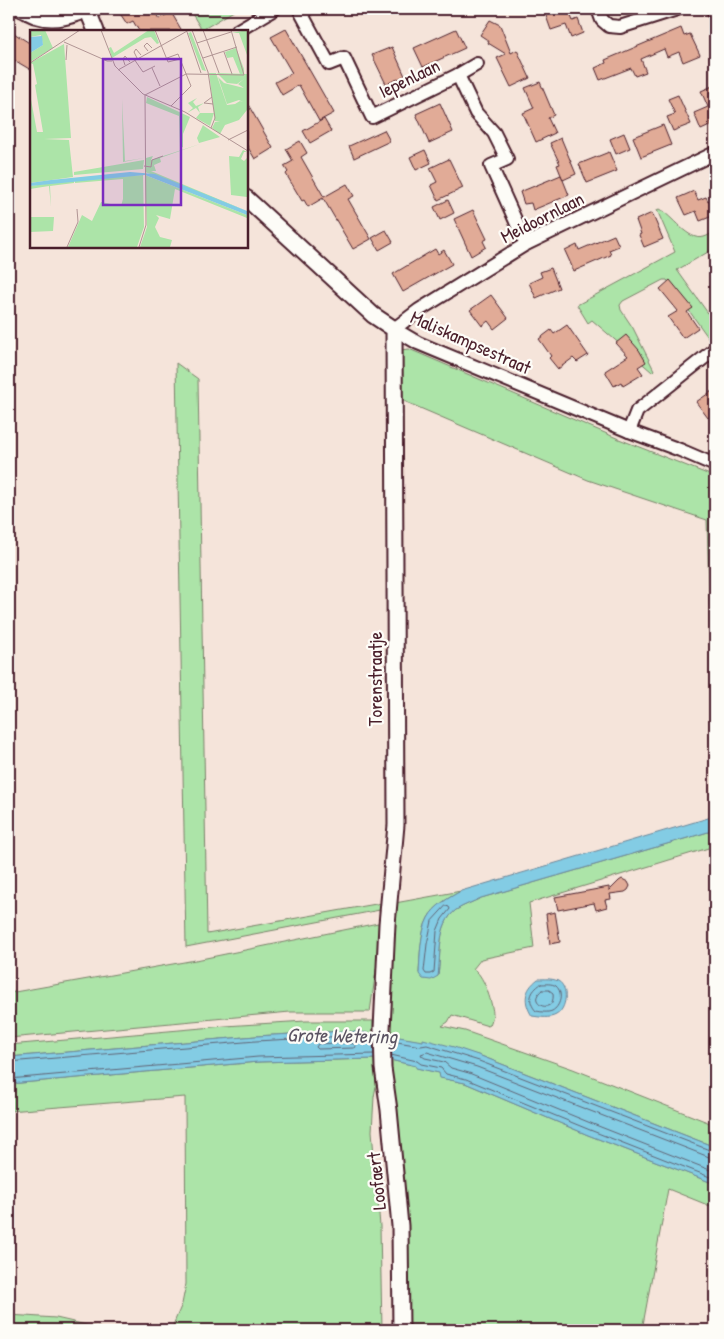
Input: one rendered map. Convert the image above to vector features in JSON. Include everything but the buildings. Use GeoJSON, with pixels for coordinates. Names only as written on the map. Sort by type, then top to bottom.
{"type":"FeatureCollection","features":[{"type":"Feature","properties":{"kind":"street"},"geometry":{"type":"LineString","coordinates":[[18,9],[38,18],[55,20],[72,17],[88,10],[96,30]]}},
{"type":"Feature","properties":{"kind":"street"},"geometry":{"type":"LineString","coordinates":[[239,30],[274,9]]}},
{"type":"Feature","properties":{"kind":"street","name":"Iepenlaan"},"geometry":{"type":"LineString","coordinates":[[299,9],[328,64],[344,58],[372,117],[477,64]]}},
{"type":"Feature","properties":{"kind":"street"},"geometry":{"type":"LineString","coordinates":[[598,9],[602,20],[609,26],[620,27],[678,9]]}},
{"type":"Feature","properties":{"kind":"street"},"geometry":{"type":"LineString","coordinates":[[713,9],[715,14]]}},
{"type":"Feature","properties":{"kind":"street","name":"Iepenlaan"},"geometry":{"type":"LineString","coordinates":[[458,75],[476,113],[494,133],[507,159],[491,166],[526,244]]}},
{"type":"Feature","properties":{"kind":"street","name":"Meidoornlaan"},"geometry":{"type":"LineString","coordinates":[[394,329],[419,310],[526,244],[715,153]]}},
{"type":"Feature","properties":{"kind":"street","name":"Maliskampsestraat"},"geometry":{"type":"LineString","coordinates":[[248,200],[373,315],[418,343],[715,466]]}},
{"type":"Feature","properties":{"kind":"street","name":"Torenstraatje"},"geometry":{"type":"LineString","coordinates":[[382,1029],[387,924],[396,825],[394,329]]}},
{"type":"Feature","properties":{"kind":"street"},"geometry":{"type":"LineString","coordinates":[[629,431],[637,411],[715,349]]}},
{"type":"Feature","properties":{"kind":"street","name":"Loofaert"},"geometry":{"type":"LineString","coordinates":[[382,1029],[383,1068],[400,1226],[401,1330]]}},
{"type":"Feature","properties":{"kind":"green space"},"geometry":{"type":"Polygon","coordinates":[[[189,9],[237,9],[202,30],[189,9]]]}},
{"type":"Feature","properties":{"kind":"green space"},"geometry":{"type":"Polygon","coordinates":[[[659,209],[692,236],[704,237],[715,231],[715,248],[677,270],[715,323],[715,336],[710,340],[667,280],[663,280],[623,301],[620,305],[621,310],[633,328],[654,370],[652,372],[592,320],[588,323],[577,305],[675,252],[657,210],[659,209]]]}},
{"type":"Feature","properties":{"kind":"green space"},"geometry":{"type":"Polygon","coordinates":[[[409,349],[619,439],[715,477],[715,800],[707,520],[588,480],[399,399],[400,350],[409,349]]]}},
{"type":"Feature","properties":{"kind":"green space"},"geometry":{"type":"Polygon","coordinates":[[[176,363],[198,379],[207,934],[376,904],[386,903],[385,909],[186,947],[176,363]]]}},
{"type":"Feature","properties":{"kind":"green space"},"geometry":{"type":"Polygon","coordinates":[[[715,830],[715,846],[529,903],[534,948],[481,959],[473,969],[480,976],[489,995],[493,1013],[490,1025],[452,1015],[448,1022],[442,1026],[465,1031],[573,1069],[715,1125],[715,1147],[481,1056],[387,1035],[395,903],[461,891],[434,910],[428,918],[423,931],[419,973],[438,976],[443,931],[450,916],[459,908],[481,898],[715,830]]]}},
{"type":"Feature","properties":{"kind":"green space"},"geometry":{"type":"Polygon","coordinates":[[[383,922],[370,1012],[290,1012],[9,1038],[9,993],[201,959],[383,922]]]}},
{"type":"Feature","properties":{"kind":"green space"},"geometry":{"type":"Polygon","coordinates":[[[306,1021],[373,1021],[373,1034],[346,1031],[256,1036],[9,1057],[9,1045],[225,1026],[306,1021]]]}},
{"type":"Feature","properties":{"kind":"green space"},"geometry":{"type":"Polygon","coordinates":[[[374,1059],[376,1086],[372,1131],[380,1226],[382,1330],[171,1330],[182,1304],[186,1284],[185,1097],[9,1111],[9,1084],[258,1062],[374,1059]]]}},
{"type":"Feature","properties":{"kind":"green space"},"geometry":{"type":"Polygon","coordinates":[[[390,1060],[440,1073],[441,1078],[465,1083],[588,1135],[715,1184],[715,1208],[668,1189],[642,1330],[406,1330],[390,1060]]]}},
{"type":"Feature","properties":{"kind":"green space"},"geometry":{"type":"Polygon","coordinates":[[[9,1315],[56,1318],[108,1330],[9,1330],[9,1315]]]}},
{"type":"Feature","properties":{"kind":"water"},"geometry":{"type":"Polygon","coordinates":[[[715,816],[715,830],[481,898],[459,908],[450,916],[443,931],[438,976],[431,980],[423,979],[419,974],[422,938],[428,918],[438,906],[461,891],[715,816]]]}},
{"type":"Feature","properties":{"kind":"water"},"geometry":{"type":"Polygon","coordinates":[[[538,979],[558,981],[564,988],[564,1003],[560,1012],[556,1015],[547,1017],[532,1016],[529,1011],[526,996],[530,987],[538,979]]]}},
{"type":"Feature","properties":{"kind":"water","name":"Grote Wetering"},"geometry":{"type":"Polygon","coordinates":[[[346,1031],[423,1041],[423,1039],[454,1047],[715,1147],[715,1184],[588,1135],[465,1083],[440,1078],[439,1073],[390,1060],[258,1062],[9,1084],[9,1057],[256,1036],[346,1031]]]}}]}
